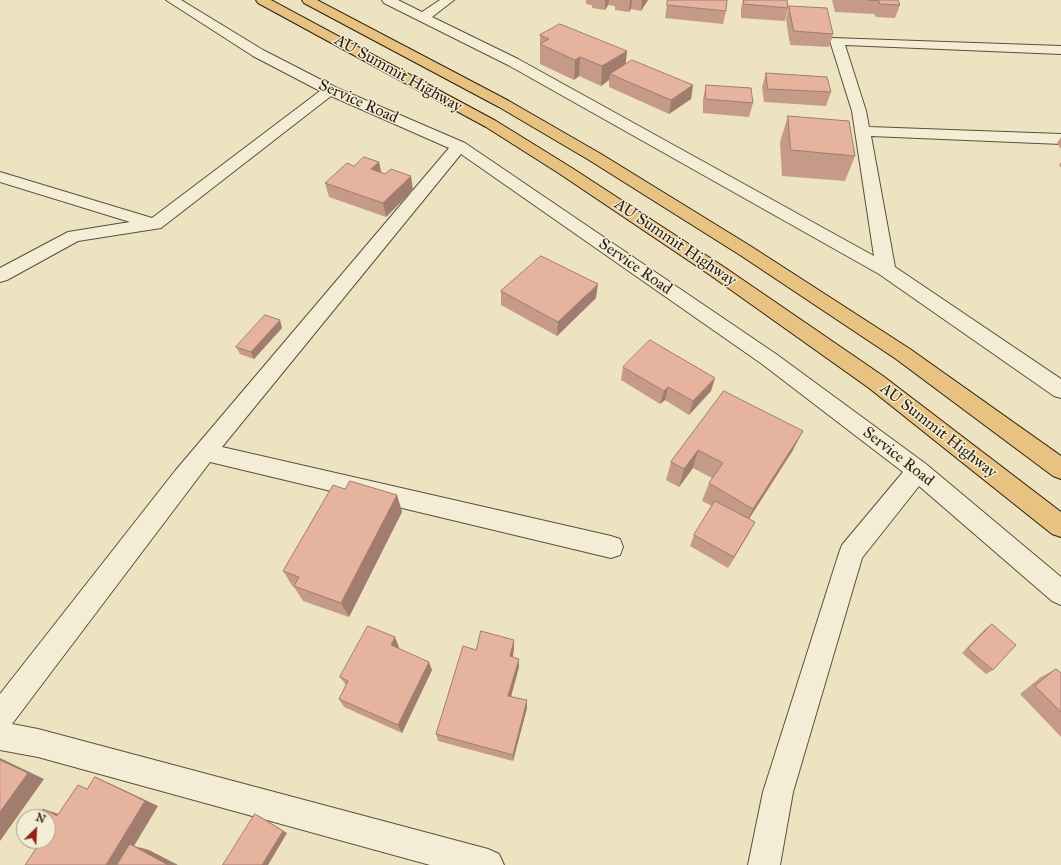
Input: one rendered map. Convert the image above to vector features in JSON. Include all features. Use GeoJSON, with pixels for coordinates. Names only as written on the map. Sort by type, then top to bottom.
{"type":"FeatureCollection","features":[{"type":"Feature","properties":{"kind":"main road","name":"AU Summit Highway"},"geometry":{"type":"LineString","coordinates":[[262,0],[491,124],[572,175],[717,271],[876,382],[1061,526]]}},
{"type":"Feature","properties":{"kind":"main road","name":"AU Summit Highway"},"geometry":{"type":"LineString","coordinates":[[308,0],[504,104],[595,156],[902,354],[1061,469]]}},
{"type":"Feature","properties":{"kind":"street","name":"Service Road"},"geometry":{"type":"LineString","coordinates":[[172,0],[258,53],[330,90],[459,146],[769,359],[918,471],[1061,592]]}},
{"type":"Feature","properties":{"kind":"street"},"geometry":{"type":"LineString","coordinates":[[388,0],[513,62],[886,270],[1061,390]]}},
{"type":"Feature","properties":{"kind":"street"},"geometry":{"type":"LineString","coordinates":[[423,17],[448,0]]}},
{"type":"Feature","properties":{"kind":"street"},"geometry":{"type":"LineString","coordinates":[[886,270],[859,111],[837,41],[1061,50]]}},
{"type":"Feature","properties":{"kind":"street"},"geometry":{"type":"LineString","coordinates":[[0,276],[74,236],[155,224],[330,90]]}},
{"type":"Feature","properties":{"kind":"street"},"geometry":{"type":"LineString","coordinates":[[862,131],[1061,139]]}},
{"type":"Feature","properties":{"kind":"street"},"geometry":{"type":"LineString","coordinates":[[0,717],[205,452],[459,146]]}},
{"type":"Feature","properties":{"kind":"street"},"geometry":{"type":"LineString","coordinates":[[0,177],[155,224]]}},
{"type":"Feature","properties":{"kind":"street"},"geometry":{"type":"LineString","coordinates":[[205,452],[611,547]]}},
{"type":"Feature","properties":{"kind":"street"},"geometry":{"type":"LineString","coordinates":[[764,865],[778,792],[851,553],[918,471]]}},
{"type":"Feature","properties":{"kind":"street"},"geometry":{"type":"LineString","coordinates":[[0,736],[38,743],[488,865]]}},
{"type":"Feature","properties":{"kind":"building"},"geometry":{"type":"Polygon","coordinates":[[[668,0],[727,0],[726,11],[667,5],[668,0]]]}},
{"type":"Feature","properties":{"kind":"building"},"geometry":{"type":"Polygon","coordinates":[[[744,0],[787,0],[788,8],[744,4],[744,0]]]}},
{"type":"Feature","properties":{"kind":"building"},"geometry":{"type":"Polygon","coordinates":[[[868,0],[898,0],[900,5],[880,4],[879,1],[868,0]]]}},
{"type":"Feature","properties":{"kind":"building"},"geometry":{"type":"Polygon","coordinates":[[[789,6],[827,8],[833,34],[794,31],[789,6]]]}},
{"type":"Feature","properties":{"kind":"building"},"geometry":{"type":"Polygon","coordinates":[[[560,24],[627,51],[602,66],[580,57],[575,60],[540,44],[549,39],[540,35],[560,24]]]}},
{"type":"Feature","properties":{"kind":"building"},"geometry":{"type":"Polygon","coordinates":[[[632,60],[693,85],[671,100],[610,74],[632,60]]]}},
{"type":"Feature","properties":{"kind":"building"},"geometry":{"type":"Polygon","coordinates":[[[766,73],[827,77],[831,92],[768,89],[766,73]]]}},
{"type":"Feature","properties":{"kind":"building"},"geometry":{"type":"Polygon","coordinates":[[[706,85],[751,88],[753,103],[706,99],[706,85]]]}},
{"type":"Feature","properties":{"kind":"building"},"geometry":{"type":"Polygon","coordinates":[[[788,116],[849,121],[855,156],[791,150],[788,116]]]}},
{"type":"Feature","properties":{"kind":"building"},"geometry":{"type":"Polygon","coordinates":[[[364,157],[379,162],[371,169],[385,174],[391,169],[411,176],[383,203],[325,183],[347,163],[354,166],[364,157]]]}},
{"type":"Feature","properties":{"kind":"building"},"geometry":{"type":"Polygon","coordinates":[[[541,256],[598,284],[558,322],[501,291],[541,256]]]}},
{"type":"Feature","properties":{"kind":"building"},"geometry":{"type":"Polygon","coordinates":[[[265,315],[280,320],[251,352],[236,347],[265,315]]]}},
{"type":"Feature","properties":{"kind":"building"},"geometry":{"type":"Polygon","coordinates":[[[650,340],[715,378],[693,401],[668,387],[664,391],[623,367],[650,340]]]}},
{"type":"Feature","properties":{"kind":"building"},"geometry":{"type":"Polygon","coordinates":[[[724,391],[803,431],[753,509],[709,483],[723,463],[698,450],[684,469],[671,462],[724,391]]]}},
{"type":"Feature","properties":{"kind":"building"},"geometry":{"type":"Polygon","coordinates":[[[350,481],[397,495],[341,603],[294,586],[299,577],[283,571],[333,485],[345,489],[350,481]]]}},
{"type":"Feature","properties":{"kind":"building"},"geometry":{"type":"Polygon","coordinates":[[[715,501],[755,522],[734,557],[694,535],[715,501]]]}},
{"type":"Feature","properties":{"kind":"building"},"geometry":{"type":"Polygon","coordinates":[[[992,624],[1016,645],[993,670],[968,649],[992,624]]]}},
{"type":"Feature","properties":{"kind":"building"},"geometry":{"type":"Polygon","coordinates":[[[368,626],[395,637],[391,645],[429,662],[398,725],[339,699],[348,681],[340,677],[368,626]]]}},
{"type":"Feature","properties":{"kind":"building"},"geometry":{"type":"Polygon","coordinates":[[[481,631],[514,640],[510,656],[519,659],[508,696],[527,700],[513,755],[436,734],[463,646],[476,650],[481,631]]]}},
{"type":"Feature","properties":{"kind":"building"},"geometry":{"type":"Polygon","coordinates":[[[1056,669],[1061,673],[1061,712],[1035,686],[1056,669]]]}},
{"type":"Feature","properties":{"kind":"building"},"geometry":{"type":"Polygon","coordinates":[[[0,760],[28,773],[0,812],[0,760]]]}},
{"type":"Feature","properties":{"kind":"building"},"geometry":{"type":"Polygon","coordinates":[[[95,777],[145,801],[106,865],[25,865],[36,849],[56,849],[56,816],[78,785],[87,789],[95,777]]]}},
{"type":"Feature","properties":{"kind":"building"},"geometry":{"type":"Polygon","coordinates":[[[255,814],[283,831],[262,865],[223,865],[255,814]]]}},
{"type":"Feature","properties":{"kind":"building"},"geometry":{"type":"Polygon","coordinates":[[[130,844],[168,865],[117,865],[130,844]]]}}]}
